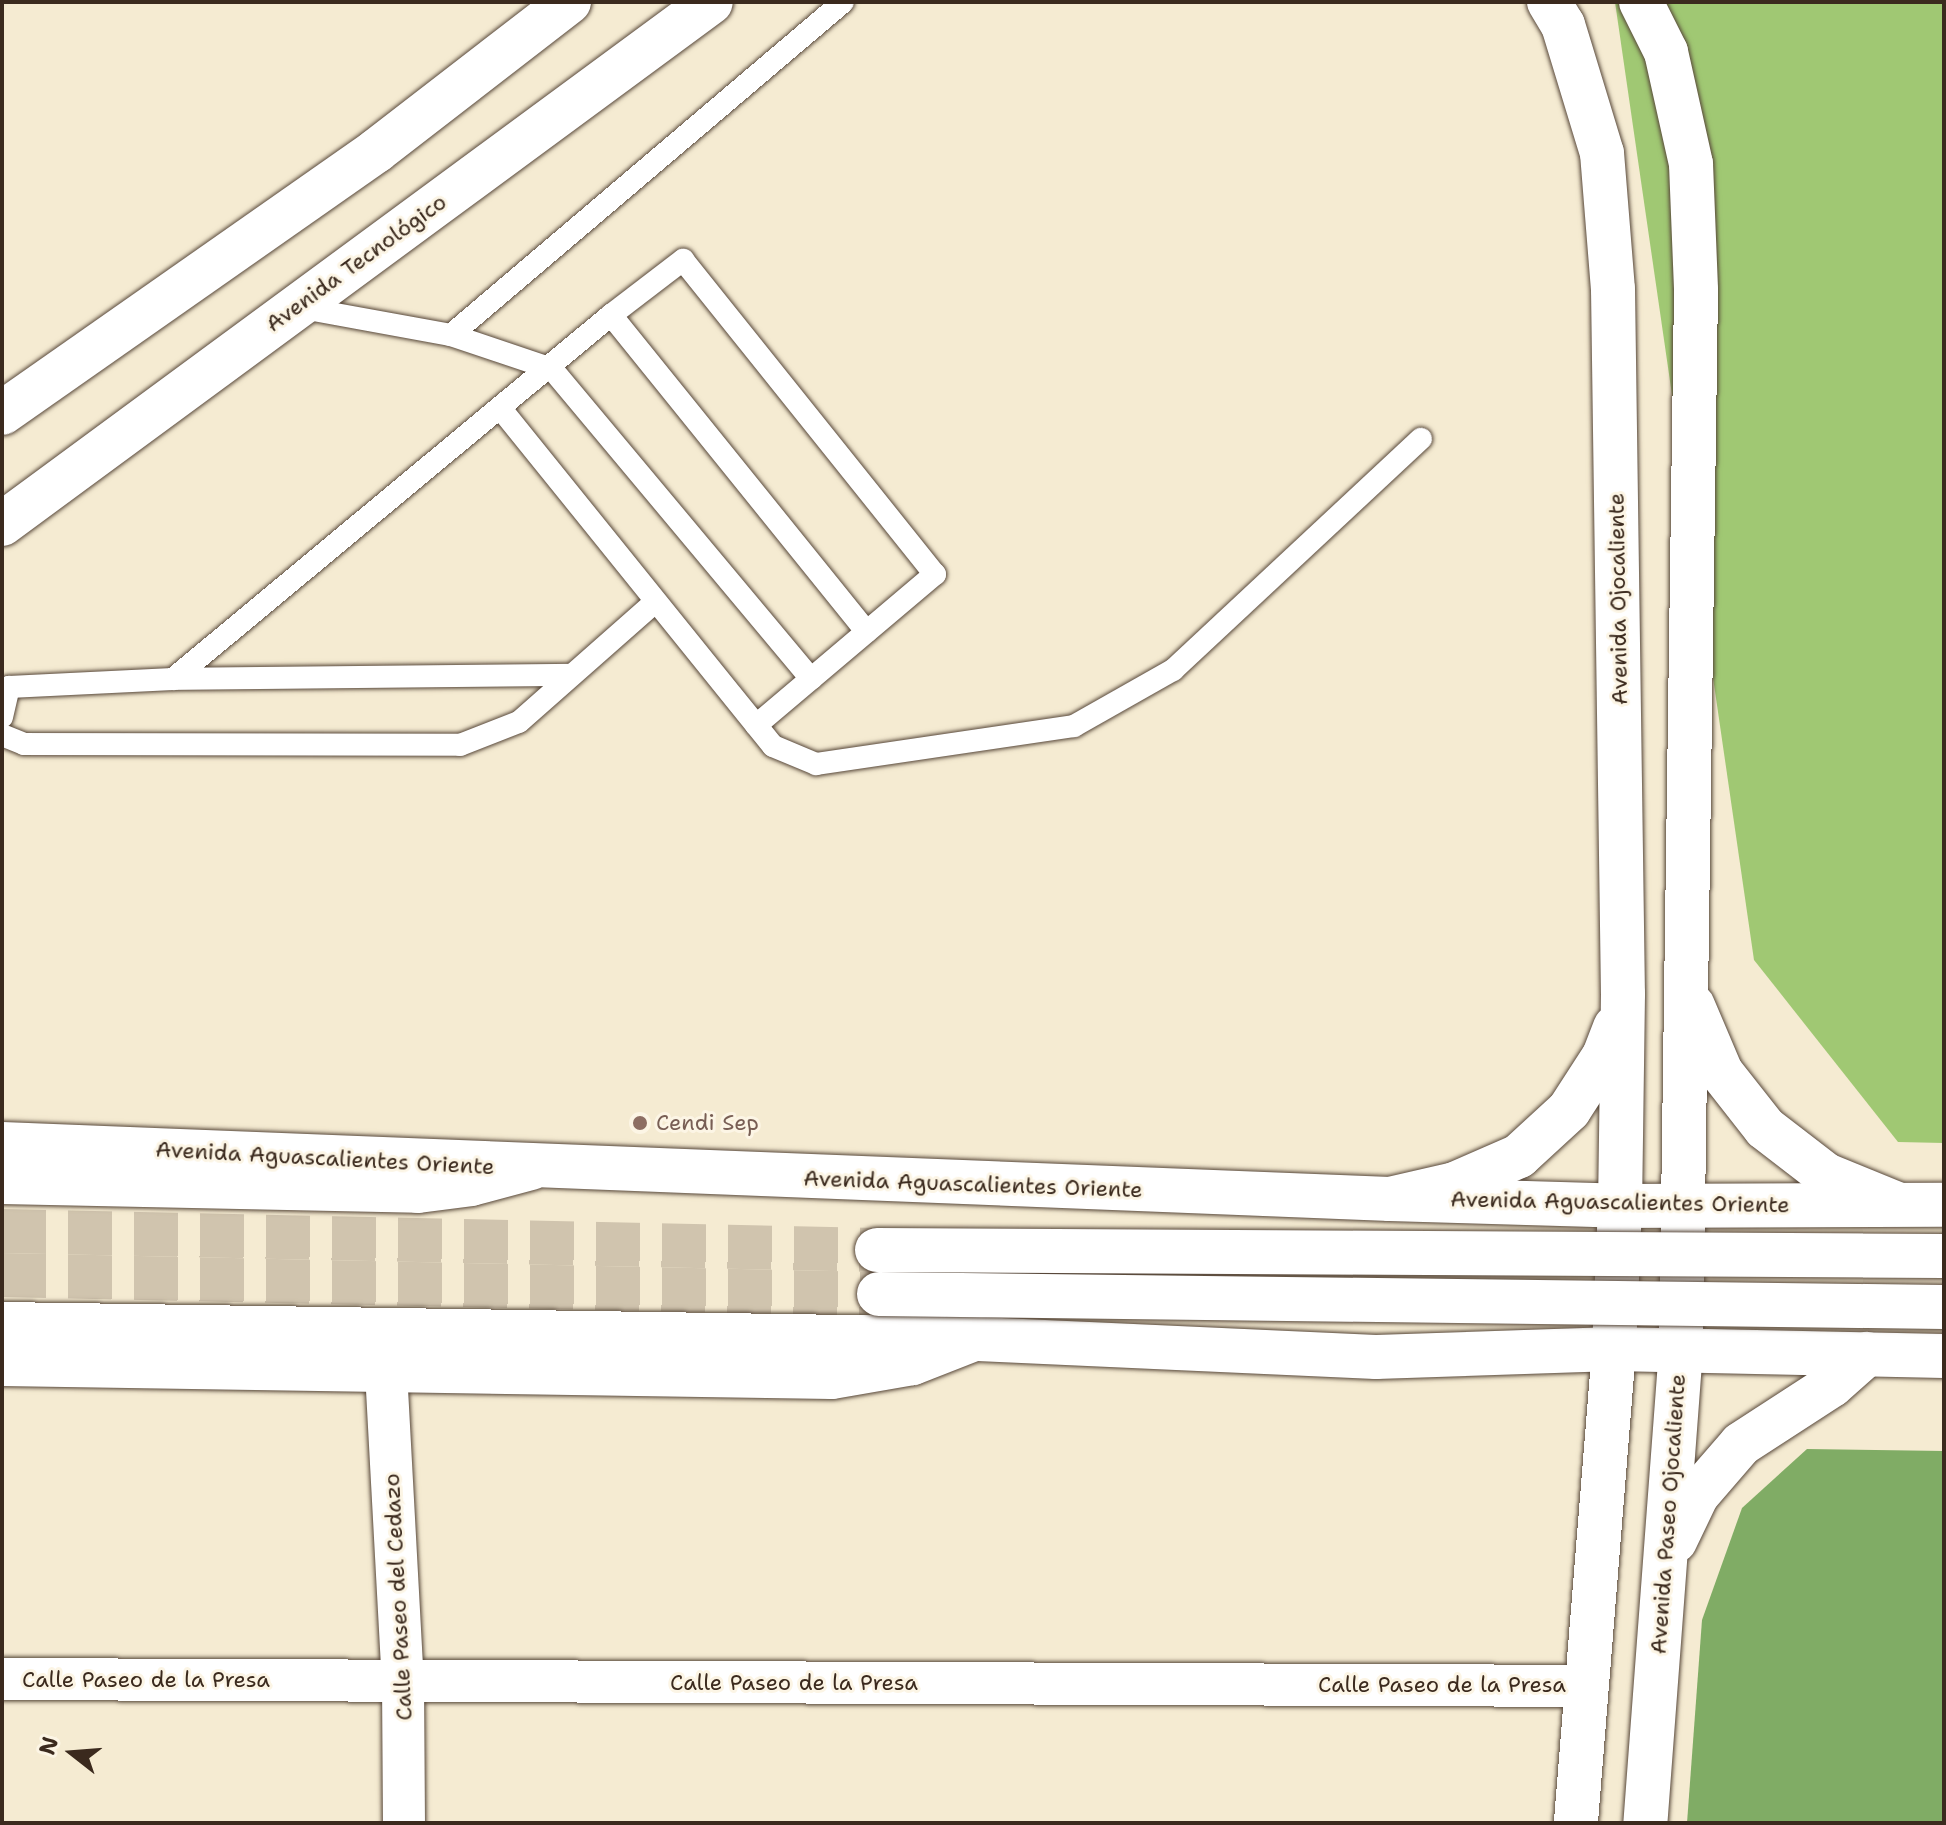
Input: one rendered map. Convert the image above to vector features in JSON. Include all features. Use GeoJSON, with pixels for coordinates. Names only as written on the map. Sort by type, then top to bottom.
{"type":"FeatureCollection","features":[{"type":"Feature","properties":{"kind":"main road"},"geometry":{"type":"LineString","coordinates":[[2,413],[376,151],[569,2]]}},
{"type":"Feature","properties":{"kind":"main road","name":"Avenida Tecnológico"},"geometry":{"type":"LineString","coordinates":[[2,524],[711,2]]}},
{"type":"Feature","properties":{"kind":"main road","name":"Avenida Ojocaliente"},"geometry":{"type":"LineString","coordinates":[[1549,2],[1563,25],[1602,153],[1613,289],[1623,994],[1620,1206]]}},
{"type":"Feature","properties":{"kind":"main road"},"geometry":{"type":"LineString","coordinates":[[1641,2],[1666,52],[1692,180],[1696,290],[1684,1205]]}},
{"type":"Feature","properties":{"kind":"main road"},"geometry":{"type":"LineString","coordinates":[[2,512],[82,466]]}},
{"type":"Feature","properties":{"kind":"main road"},"geometry":{"type":"LineString","coordinates":[[1685,971],[1705,1040],[1721,1072],[1765,1128],[1826,1175],[1927,1205]]}},
{"type":"Feature","properties":{"kind":"main road"},"geometry":{"type":"LineString","coordinates":[[1390,1199],[1488,1172],[1546,1134],[1569,1110],[1604,1056],[1623,994]]}},
{"type":"Feature","properties":{"kind":"main road","name":"Avenida Aguascalientes Oriente"},"geometry":{"type":"LineString","coordinates":[[2,1144],[531,1168],[1390,1199],[1620,1206],[1927,1205]]}},
{"type":"Feature","properties":{"kind":"main road"},"geometry":{"type":"LineString","coordinates":[[2,1182],[418,1191],[471,1184],[531,1168]]}},
{"type":"Feature","properties":{"kind":"main road"},"geometry":{"type":"LineString","coordinates":[[1376,1357],[1448,1331],[1478,1313],[1495,1293],[1503,1243],[1479,1201]]}},
{"type":"Feature","properties":{"kind":"main road","name":"Avenida Paseo Ojocaliente"},"geometry":{"type":"LineString","coordinates":[[1645,1823],[1681,1349],[1684,1205]]}},
{"type":"Feature","properties":{"kind":"main road"},"geometry":{"type":"LineString","coordinates":[[1927,1205],[1901,1214],[1886,1226],[1866,1258],[1863,1278],[1870,1313],[1880,1329],[1894,1342],[1936,1355]]}},
{"type":"Feature","properties":{"kind":"main road"},"geometry":{"type":"LineString","coordinates":[[1576,1823],[1614,1349],[1620,1206]]}},
{"type":"Feature","properties":{"kind":"main road"},"geometry":{"type":"LineString","coordinates":[[877,1250],[1488,1249],[1944,1256]]}},
{"type":"Feature","properties":{"kind":"main road"},"geometry":{"type":"LineString","coordinates":[[879,1294],[1944,1307]]}},
{"type":"Feature","properties":{"kind":"main road"},"geometry":{"type":"LineString","coordinates":[[2,1324],[978,1339],[1376,1357],[1614,1349],[1936,1355]]}},
{"type":"Feature","properties":{"kind":"main road"},"geometry":{"type":"LineString","coordinates":[[1663,1590],[1681,1525],[1717,1468],[1741,1444],[1832,1385],[1867,1354]]}},
{"type":"Feature","properties":{"kind":"street"},"geometry":{"type":"LineString","coordinates":[[2,1365],[832,1378],[913,1364],[978,1339]]}},
{"type":"Feature","properties":{"kind":"street","name":"Calle Paseo del Cedazo"},"geometry":{"type":"LineString","coordinates":[[386,1371],[403,1682],[404,1823]]}},
{"type":"Feature","properties":{"kind":"street","name":"Calle Paseo de la Presa"},"geometry":{"type":"LineString","coordinates":[[2,1679],[1587,1686]]}},
{"type":"Feature","properties":{"kind":"lane"},"geometry":{"type":"LineString","coordinates":[[451,335],[843,2]]}},
{"type":"Feature","properties":{"kind":"lane"},"geometry":{"type":"LineString","coordinates":[[173,679],[500,408],[552,369],[611,315],[683,260],[935,574],[756,725]]}},
{"type":"Feature","properties":{"kind":"lane"},"geometry":{"type":"LineString","coordinates":[[296,307],[451,335],[552,369],[811,679]]}},
{"type":"Feature","properties":{"kind":"lane"},"geometry":{"type":"LineString","coordinates":[[611,315],[867,632]]}},
{"type":"Feature","properties":{"kind":"lane"},"geometry":{"type":"LineString","coordinates":[[500,408],[773,746],[816,764],[1074,726],[1173,670],[1421,439]]}},
{"type":"Feature","properties":{"kind":"lane"},"geometry":{"type":"LineString","coordinates":[[2,735],[24,744],[460,745],[519,722],[568,675],[655,602]]}},
{"type":"Feature","properties":{"kind":"lane"},"geometry":{"type":"LineString","coordinates":[[2,717],[9,687],[173,679],[568,675]]}},
{"type":"Feature","properties":{"kind":"green space"},"geometry":{"type":"Polygon","coordinates":[[[1615,2],[1944,2],[1944,1143],[1898,1142],[1754,960],[1615,2]]]}},
{"type":"Feature","properties":{"kind":"green space"},"geometry":{"type":"Polygon","coordinates":[[[1807,1449],[1944,1451],[1944,1823],[1687,1823],[1702,1620],[1742,1508],[1807,1449]]]}},
{"type":"Feature","properties":{"kind":"tunnel"},"geometry":{"type":"LineString","coordinates":[[2,1231],[877,1250]]}},
{"type":"Feature","properties":{"kind":"tunnel"},"geometry":{"type":"LineString","coordinates":[[2,1275],[879,1294]]}},
{"type":"Feature","properties":{"kind":"place","name":"Cendi Sep"},"geometry":{"type":"Point","coordinates":[640,1123]}}]}
